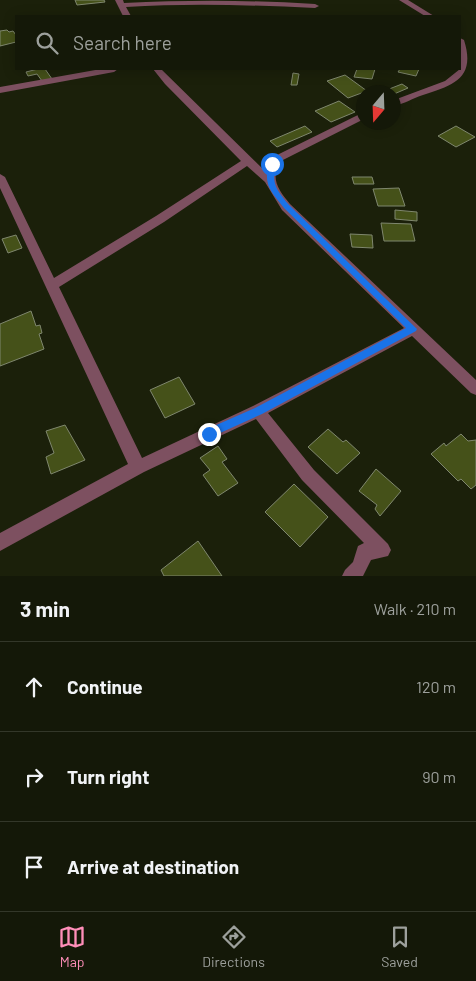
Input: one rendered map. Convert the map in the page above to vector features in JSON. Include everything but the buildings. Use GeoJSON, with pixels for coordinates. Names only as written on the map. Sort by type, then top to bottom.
{"type":"FeatureCollection","features":[{"type":"Feature","properties":{"kind":"street"},"geometry":{"type":"LineString","coordinates":[[403,0],[428,15]]}},
{"type":"Feature","properties":{"kind":"street"},"geometry":{"type":"LineString","coordinates":[[126,15],[120,2],[210,1],[315,6]]}},
{"type":"Feature","properties":{"kind":"street"},"geometry":{"type":"LineString","coordinates":[[401,100],[418,93],[442,87],[459,76],[464,62],[464,51],[461,43]]}},
{"type":"Feature","properties":{"kind":"street"},"geometry":{"type":"LineString","coordinates":[[0,90],[109,70]]}},
{"type":"Feature","properties":{"kind":"street"},"geometry":{"type":"LineString","coordinates":[[158,70],[269,180],[272,188],[286,206],[476,389]]}},
{"type":"Feature","properties":{"kind":"street"},"geometry":{"type":"LineString","coordinates":[[269,180],[272,164],[276,159],[356,119]]}},
{"type":"Feature","properties":{"kind":"street"},"geometry":{"type":"LineString","coordinates":[[52,285],[160,220],[248,161]]}},
{"type":"Feature","properties":{"kind":"street"},"geometry":{"type":"LineString","coordinates":[[0,177],[138,467]]}},
{"type":"Feature","properties":{"kind":"street"},"geometry":{"type":"LineString","coordinates":[[0,542],[138,467],[258,411],[413,329]]}},
{"type":"Feature","properties":{"kind":"street"},"geometry":{"type":"LineString","coordinates":[[258,411],[286,450],[308,475],[382,550],[364,552],[360,567],[351,576]]}},
{"type":"Feature","properties":{"kind":"route"},"geometry":{"type":"LineString","coordinates":[[209,434],[258,411],[413,329],[286,206],[272,188],[269,180],[272,164]]}}]}
